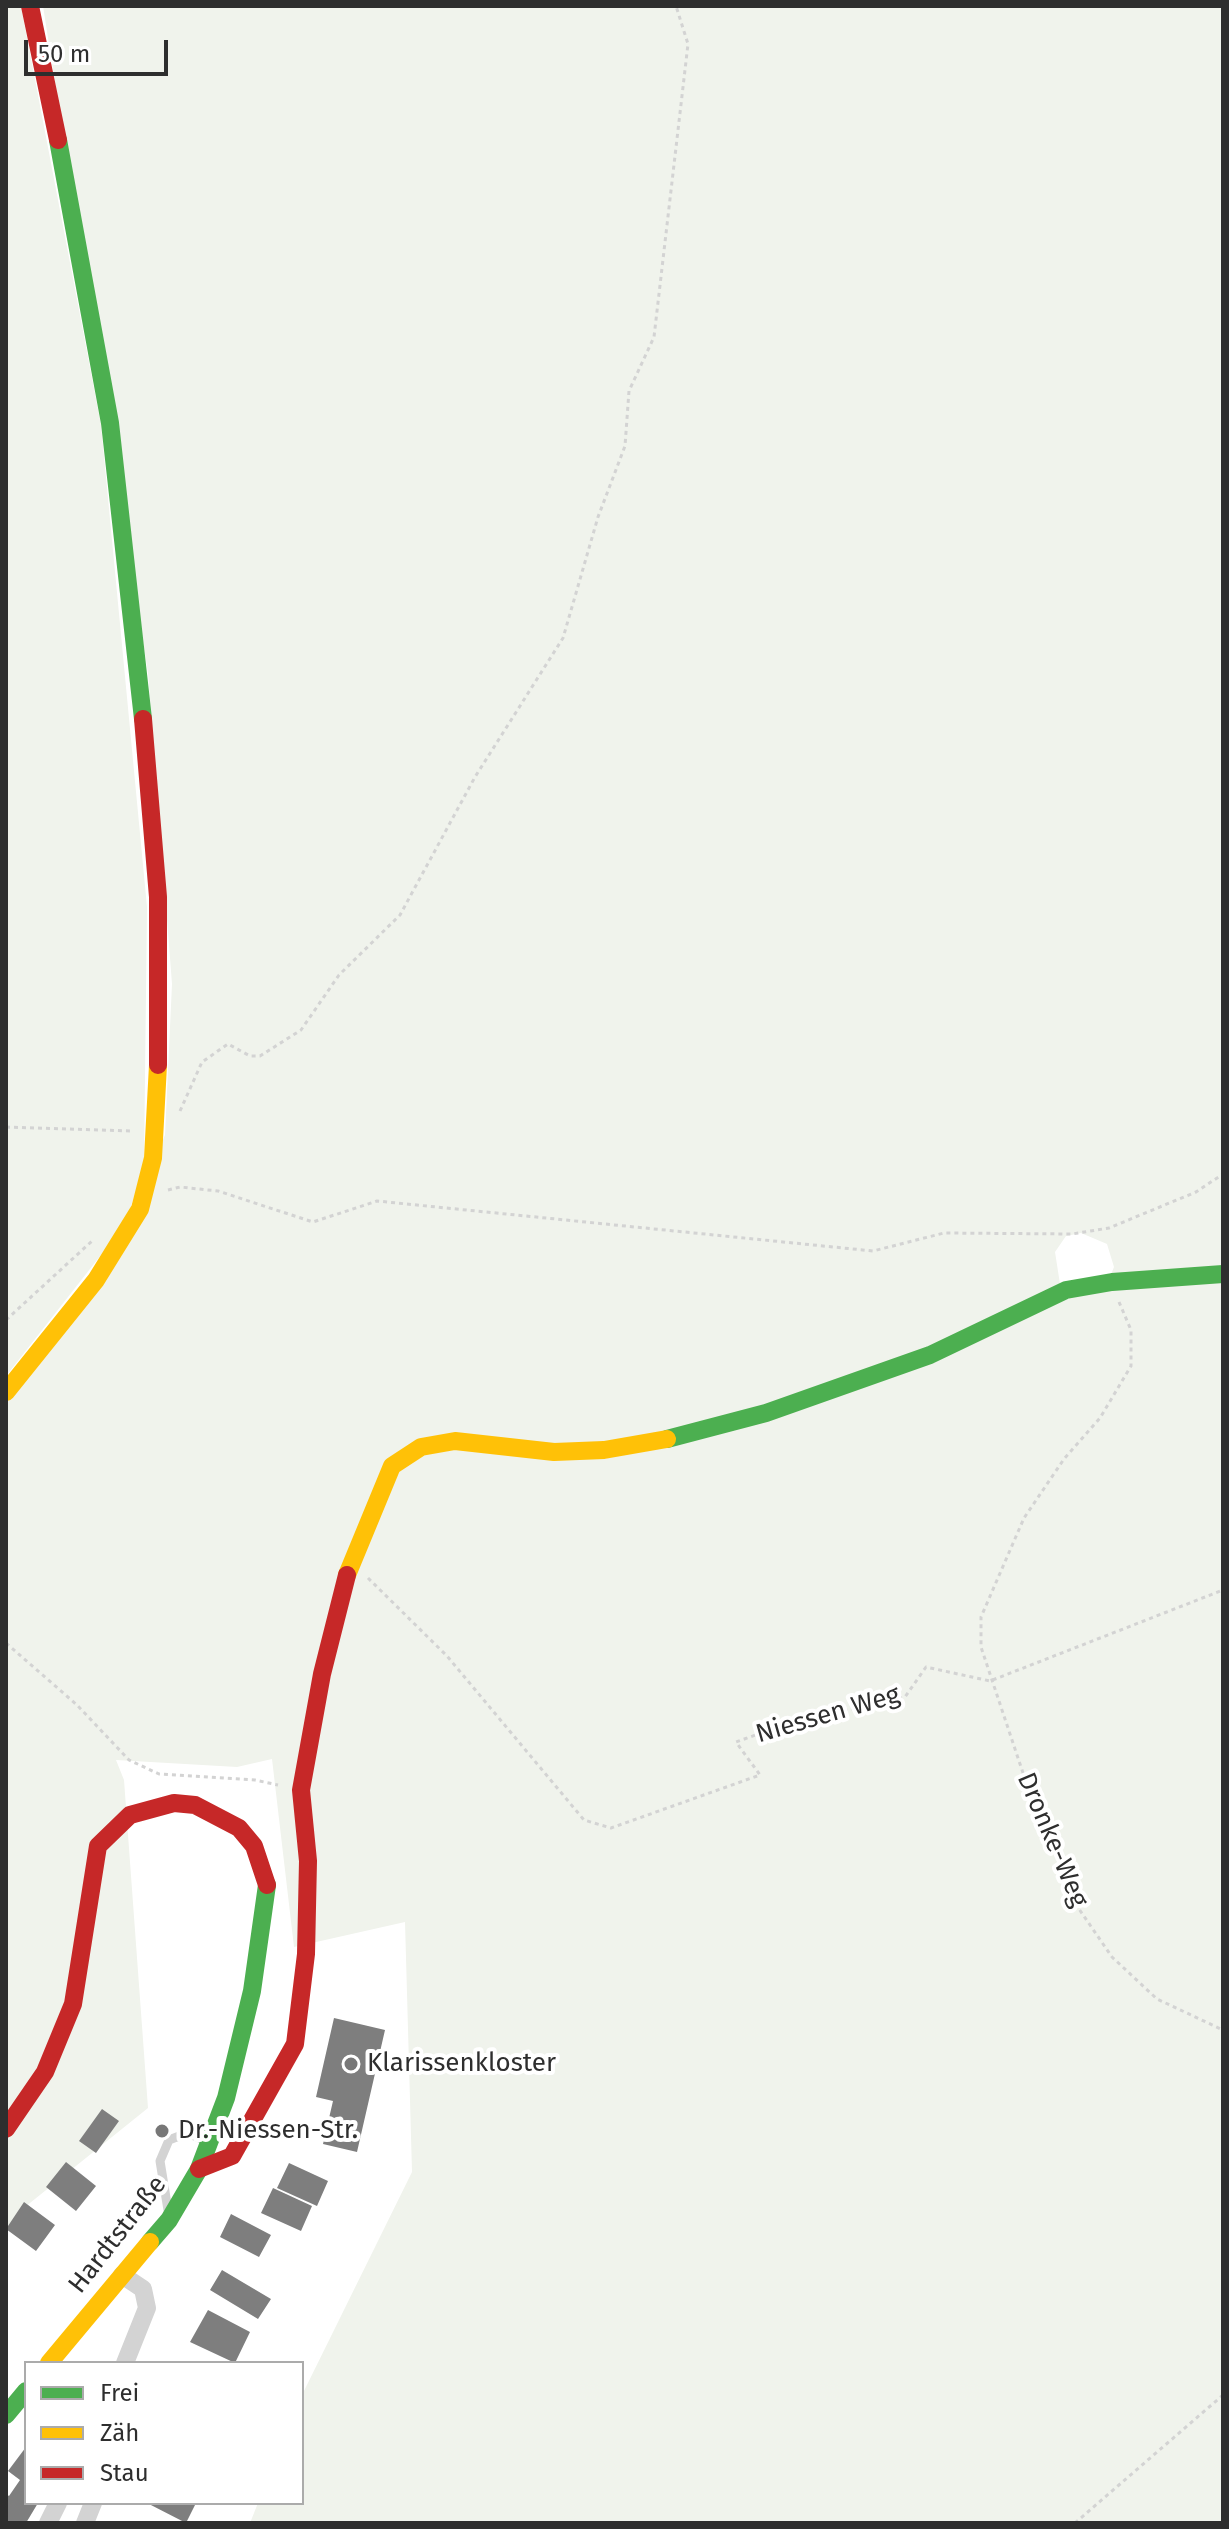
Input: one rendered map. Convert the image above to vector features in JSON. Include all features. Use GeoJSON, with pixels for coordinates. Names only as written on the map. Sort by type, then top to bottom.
{"type":"FeatureCollection","features":[{"type":"Feature","properties":{"kind":"main road"},"geometry":{"type":"LineString","coordinates":[[6,1392],[96,1280],[140,1209],[156,1132],[158,897],[110,423],[47,78],[30,6]]}},
{"type":"Feature","properties":{"kind":"main road"},"geometry":{"type":"LineString","coordinates":[[199,2169],[232,2156],[295,2044],[306,1954],[308,1861],[301,1790],[322,1674],[351,1558],[392,1466],[421,1447],[455,1441],[503,1449],[554,1452],[604,1450],[670,1439],[844,1387],[930,1355],[1066,1290],[1110,1283],[1223,1274]]}},
{"type":"Feature","properties":{"kind":"main road","name":"Hardtstraße"},"geometry":{"type":"LineString","coordinates":[[6,2129],[45,2072],[73,2004],[98,1846],[130,1815],[160,1805],[195,1805],[239,1828],[254,1846],[267,1878],[264,1924],[252,1991],[226,2098],[199,2169],[169,2220],[51,2361]]}},
{"type":"Feature","properties":{"kind":"main road"},"geometry":{"type":"LineString","coordinates":[[6,2415],[24,2393]]}},
{"type":"Feature","properties":{"kind":"street"},"geometry":{"type":"LineString","coordinates":[[122,2275],[143,2289],[147,2308],[126,2361]]}},
{"type":"Feature","properties":{"kind":"street"},"geometry":{"type":"LineString","coordinates":[[48,2523],[57,2505]]}},
{"type":"Feature","properties":{"kind":"lane"},"geometry":{"type":"LineString","coordinates":[[169,2220],[160,2161],[169,2140],[187,2133],[210,2143]]}},
{"type":"Feature","properties":{"kind":"path"},"geometry":{"type":"LineString","coordinates":[[6,1127],[156,1132],[181,1110],[202,1062],[228,1044],[250,1056],[260,1056],[301,1030],[339,975],[400,915],[475,777],[556,653],[598,517],[625,446],[629,391],[654,337],[688,44],[676,6]]}},
{"type":"Feature","properties":{"kind":"path"},"geometry":{"type":"LineString","coordinates":[[140,1209],[169,1189],[180,1187],[218,1191],[313,1222],[377,1201],[873,1251],[944,1233],[1072,1234],[1109,1228],[1196,1192],[1223,1174]]}},
{"type":"Feature","properties":{"kind":"path"},"geometry":{"type":"LineString","coordinates":[[6,1320],[97,1238]]}},
{"type":"Feature","properties":{"kind":"path","name":"Dronke-Weg"},"geometry":{"type":"LineString","coordinates":[[1110,1283],[1131,1330],[1131,1366],[1100,1418],[1064,1459],[1024,1518],[981,1617],[981,1647],[1032,1800],[1079,1909],[1112,1957],[1157,1999],[1223,2030]]}},
{"type":"Feature","properties":{"kind":"path"},"geometry":{"type":"LineString","coordinates":[[990,1681],[1223,1590]]}},
{"type":"Feature","properties":{"kind":"path","name":"Niessen Weg"},"geometry":{"type":"LineString","coordinates":[[386,1598],[447,1656],[584,1820],[611,1828],[760,1775],[736,1742],[789,1723],[905,1697],[926,1667],[990,1681]]}},
{"type":"Feature","properties":{"kind":"path"},"geometry":{"type":"LineString","coordinates":[[6,1643],[77,1705],[129,1760],[159,1774],[255,1780],[301,1790]]}},
{"type":"Feature","properties":{"kind":"path"},"geometry":{"type":"LineString","coordinates":[[1075,2523],[1223,2395]]}},
{"type":"Feature","properties":{"kind":"shaded area"},"geometry":{"type":"Polygon","coordinates":[[[6,6],[21,6],[101,425],[147,907],[144,1163],[126,1223],[6,1376],[6,6]]]}},
{"type":"Feature","properties":{"kind":"shaded area"},"geometry":{"type":"Polygon","coordinates":[[[43,6],[1223,6],[1223,2523],[250,2523],[257,2505],[304,2505],[304,2391],[412,2172],[405,1922],[294,1947],[272,1759],[237,1767],[116,1760],[124,1780],[148,2108],[25,2207],[6,2232],[6,1402],[104,1280],[165,1135],[172,984],[148,673],[43,6]],[[1081,1233],[1066,1236],[1055,1252],[1060,1284],[1110,1277],[1114,1267],[1107,1244],[1081,1233]]]}},
{"type":"Feature","properties":{"kind":"building","name":"Klarissenkloster"},"geometry":{"type":"Polygon","coordinates":[[[334,2018],[385,2030],[357,2152],[323,2144],[333,2101],[316,2097],[334,2018]]]}},
{"type":"Feature","properties":{"kind":"building"},"geometry":{"type":"Polygon","coordinates":[[[102,2109],[119,2121],[96,2153],[79,2141],[102,2109]]]}},
{"type":"Feature","properties":{"kind":"building"},"geometry":{"type":"Polygon","coordinates":[[[66,2162],[96,2186],[76,2211],[46,2187],[66,2162]]]}},
{"type":"Feature","properties":{"kind":"building"},"geometry":{"type":"Polygon","coordinates":[[[289,2163],[328,2181],[317,2206],[277,2188],[289,2163]]]}},
{"type":"Feature","properties":{"kind":"building"},"geometry":{"type":"Polygon","coordinates":[[[273,2188],[312,2206],[301,2231],[261,2213],[273,2188]]]}},
{"type":"Feature","properties":{"kind":"building"},"geometry":{"type":"Polygon","coordinates":[[[24,2202],[55,2225],[36,2251],[6,2229],[24,2202]]]}},
{"type":"Feature","properties":{"kind":"building"},"geometry":{"type":"Polygon","coordinates":[[[231,2214],[271,2235],[259,2257],[220,2237],[231,2214]]]}},
{"type":"Feature","properties":{"kind":"building"},"geometry":{"type":"Polygon","coordinates":[[[222,2270],[271,2299],[258,2319],[210,2290],[222,2270]]]}},
{"type":"Feature","properties":{"kind":"building"},"geometry":{"type":"Polygon","coordinates":[[[208,2310],[250,2332],[236,2361],[190,2342],[208,2310]]]}},
{"type":"Feature","properties":{"kind":"building"},"geometry":{"type":"Polygon","coordinates":[[[24,2450],[24,2505],[37,2505],[26,2523],[6,2523],[6,2494],[9,2496],[20,2480],[8,2471],[24,2450]]]}},
{"type":"Feature","properties":{"kind":"building"},"geometry":{"type":"Polygon","coordinates":[[[151,2505],[195,2505],[186,2523],[151,2505]]]}},
{"type":"Feature","properties":{"kind":"traffic: fast"},"geometry":{"type":"LineString","coordinates":[[58,140],[110,423],[143,719]]}},
{"type":"Feature","properties":{"kind":"traffic: fast"},"geometry":{"type":"LineString","coordinates":[[667,1439],[766,1413],[930,1355],[1066,1290],[1112,1282],[1223,1274]]}},
{"type":"Feature","properties":{"kind":"traffic: fast"},"geometry":{"type":"LineString","coordinates":[[150,2242],[169,2220],[199,2169],[226,2098],[252,1991],[267,1885]]}},
{"type":"Feature","properties":{"kind":"traffic: fast"},"geometry":{"type":"LineString","coordinates":[[6,2415],[24,2393]]}},
{"type":"Feature","properties":{"kind":"traffic: slow"},"geometry":{"type":"LineString","coordinates":[[6,1392],[96,1280],[140,1209],[153,1158],[158,1065]]}},
{"type":"Feature","properties":{"kind":"traffic: slow"},"geometry":{"type":"LineString","coordinates":[[347,1575],[392,1466],[421,1447],[455,1441],[554,1452],[604,1450],[667,1439]]}},
{"type":"Feature","properties":{"kind":"traffic: slow"},"geometry":{"type":"LineString","coordinates":[[51,2361],[150,2242]]}},
{"type":"Feature","properties":{"kind":"traffic: jam"},"geometry":{"type":"LineString","coordinates":[[30,6],[58,140]]}},
{"type":"Feature","properties":{"kind":"traffic: jam"},"geometry":{"type":"LineString","coordinates":[[143,719],[158,897],[158,1065]]}},
{"type":"Feature","properties":{"kind":"traffic: jam"},"geometry":{"type":"LineString","coordinates":[[199,2169],[232,2156],[295,2044],[306,1954],[308,1861],[301,1790],[322,1674],[347,1575]]}},
{"type":"Feature","properties":{"kind":"traffic: jam"},"geometry":{"type":"LineString","coordinates":[[6,2129],[45,2072],[73,2004],[98,1846],[130,1815],[174,1803],[195,1805],[239,1828],[254,1846],[267,1885]]}},
{"type":"Feature","properties":{"kind":"place","name":"Klarissenkloster"},"geometry":{"type":"Point","coordinates":[351,2064]}},
{"type":"Feature","properties":{"kind":"place","name":"Dr.-Niessen-Str."},"geometry":{"type":"Point","coordinates":[162,2131]}}]}
